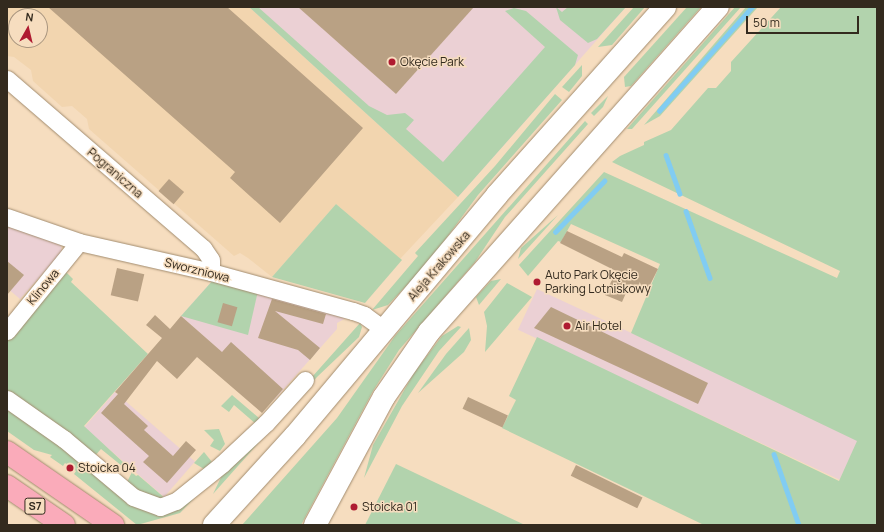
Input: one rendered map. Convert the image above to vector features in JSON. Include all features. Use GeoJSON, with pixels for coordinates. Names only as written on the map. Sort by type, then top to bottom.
{"type":"FeatureCollection","features":[{"type":"Feature","properties":{"kind":"highway"},"geometry":{"type":"LineString","coordinates":[[7,452],[113,525]]}},
{"type":"Feature","properties":{"kind":"highway","name":"S7"},"geometry":{"type":"LineString","coordinates":[[7,486],[64,525]]}},
{"type":"Feature","properties":{"kind":"main road","name":"Aleja Krakowska"},"geometry":{"type":"LineString","coordinates":[[214,525],[294,436],[497,195],[665,7]]}},
{"type":"Feature","properties":{"kind":"main road"},"geometry":{"type":"LineString","coordinates":[[315,525],[384,397],[429,332],[718,7]]}},
{"type":"Feature","properties":{"kind":"street","name":"Pograniczna"},"geometry":{"type":"LineString","coordinates":[[7,79],[203,248],[210,260],[211,272]]}},
{"type":"Feature","properties":{"kind":"street","name":"Sworzniowa"},"geometry":{"type":"LineString","coordinates":[[7,217],[79,242],[211,272],[353,310],[364,315],[383,330]]}},
{"type":"Feature","properties":{"kind":"street","name":"Klinowa"},"geometry":{"type":"LineString","coordinates":[[7,331],[79,242]]}},
{"type":"Feature","properties":{"kind":"street"},"geometry":{"type":"LineString","coordinates":[[7,399],[64,439],[133,497],[160,507],[176,501],[222,464],[266,423],[305,380]]}},
{"type":"Feature","properties":{"kind":"shaded area"},"geometry":{"type":"Polygon","coordinates":[[[7,7],[249,7],[458,197],[400,259],[336,204],[272,277],[240,253],[234,256],[89,129],[87,119],[72,106],[62,107],[33,81],[31,70],[14,57],[7,56],[7,7]]]}},
{"type":"Feature","properties":{"kind":"shaded area"},"geometry":{"type":"Polygon","coordinates":[[[249,7],[626,7],[458,197],[249,7]]]}},
{"type":"Feature","properties":{"kind":"shaded area"},"geometry":{"type":"Polygon","coordinates":[[[7,225],[60,242],[62,252],[20,299],[7,288],[7,225]]]}},
{"type":"Feature","properties":{"kind":"shaded area"},"geometry":{"type":"Polygon","coordinates":[[[214,279],[348,317],[337,323],[337,329],[274,400],[181,316],[214,279]]]}},
{"type":"Feature","properties":{"kind":"shaded area"},"geometry":{"type":"Polygon","coordinates":[[[537,289],[859,439],[840,480],[518,330],[537,289]]]}},
{"type":"Feature","properties":{"kind":"shaded area"},"geometry":{"type":"Polygon","coordinates":[[[115,392],[195,462],[164,497],[84,427],[115,392]]]}},
{"type":"Feature","properties":{"kind":"green space"},"geometry":{"type":"Polygon","coordinates":[[[249,7],[258,7],[369,106],[387,115],[405,113],[414,120],[406,129],[443,162],[545,47],[505,11],[514,8],[526,11],[578,55],[575,65],[458,197],[249,7]]]}},
{"type":"Feature","properties":{"kind":"green space"},"geometry":{"type":"Polygon","coordinates":[[[556,7],[562,12],[568,7],[626,7],[597,39],[588,43],[560,20],[556,7]]]}},
{"type":"Feature","properties":{"kind":"green space"},"geometry":{"type":"Polygon","coordinates":[[[634,7],[645,7],[612,45],[598,47],[634,7]]]}},
{"type":"Feature","properties":{"kind":"green space"},"geometry":{"type":"Polygon","coordinates":[[[687,7],[701,7],[631,86],[625,87],[624,77],[687,7]]]}},
{"type":"Feature","properties":{"kind":"green space"},"geometry":{"type":"Polygon","coordinates":[[[735,7],[741,7],[632,129],[627,129],[735,7]]]}},
{"type":"Feature","properties":{"kind":"green space"},"geometry":{"type":"Polygon","coordinates":[[[746,7],[758,7],[660,116],[644,125],[746,7]]]}},
{"type":"Feature","properties":{"kind":"green space"},"geometry":{"type":"Polygon","coordinates":[[[781,7],[877,7],[877,525],[704,525],[502,428],[516,400],[509,396],[537,337],[839,481],[857,441],[631,333],[660,264],[571,224],[561,242],[558,241],[528,276],[519,265],[604,172],[837,278],[840,271],[612,162],[620,156],[644,145],[644,142],[671,130],[708,88],[716,88],[731,71],[731,62],[781,7]]]}},
{"type":"Feature","properties":{"kind":"green space"},"geometry":{"type":"Polygon","coordinates":[[[582,65],[582,76],[569,92],[562,87],[582,65]]]}},
{"type":"Feature","properties":{"kind":"green space"},"geometry":{"type":"Polygon","coordinates":[[[555,94],[562,100],[478,195],[428,263],[388,305],[372,310],[418,256],[415,253],[495,166],[555,94]]]}},
{"type":"Feature","properties":{"kind":"green space"},"geometry":{"type":"Polygon","coordinates":[[[608,96],[603,107],[594,116],[591,113],[608,96]]]}},
{"type":"Feature","properties":{"kind":"green space"},"geometry":{"type":"Polygon","coordinates":[[[585,121],[588,124],[505,217],[475,262],[399,350],[373,391],[301,525],[242,525],[337,418],[395,336],[585,121]]]}},
{"type":"Feature","properties":{"kind":"green space"},"geometry":{"type":"Polygon","coordinates":[[[336,204],[402,260],[365,303],[272,277],[336,204]]]}},
{"type":"Feature","properties":{"kind":"green space"},"geometry":{"type":"Polygon","coordinates":[[[558,215],[518,259],[521,248],[558,215]]]}},
{"type":"Feature","properties":{"kind":"green space"},"geometry":{"type":"Polygon","coordinates":[[[64,270],[73,279],[71,282],[148,354],[84,426],[124,463],[122,466],[101,449],[94,457],[7,393],[7,339],[64,270]]]}},
{"type":"Feature","properties":{"kind":"green space"},"geometry":{"type":"Polygon","coordinates":[[[214,279],[258,291],[248,335],[181,316],[214,279]]]}},
{"type":"Feature","properties":{"kind":"green space"},"geometry":{"type":"Polygon","coordinates":[[[501,279],[479,305],[476,297],[491,281],[501,279]]]}},
{"type":"Feature","properties":{"kind":"green space"},"geometry":{"type":"Polygon","coordinates":[[[507,283],[532,297],[485,352],[487,326],[484,312],[507,283]]]}},
{"type":"Feature","properties":{"kind":"green space"},"geometry":{"type":"Polygon","coordinates":[[[360,323],[362,327],[359,337],[317,377],[213,494],[225,469],[247,450],[360,323]]]}},
{"type":"Feature","properties":{"kind":"green space"},"geometry":{"type":"Polygon","coordinates":[[[458,326],[461,327],[439,351],[402,406],[364,478],[373,445],[414,373],[442,336],[458,326]]]}},
{"type":"Feature","properties":{"kind":"green space"},"geometry":{"type":"Polygon","coordinates":[[[469,328],[471,340],[464,352],[418,393],[446,354],[469,328]]]}},
{"type":"Feature","properties":{"kind":"green space"},"geometry":{"type":"Polygon","coordinates":[[[232,395],[259,418],[256,424],[234,405],[229,412],[221,406],[232,395]]]}},
{"type":"Feature","properties":{"kind":"green space"},"geometry":{"type":"Polygon","coordinates":[[[7,406],[42,430],[132,504],[202,490],[180,513],[137,525],[74,474],[76,471],[65,463],[63,466],[50,457],[52,455],[34,450],[7,431],[7,406]]]}},
{"type":"Feature","properties":{"kind":"green space"},"geometry":{"type":"Polygon","coordinates":[[[219,429],[225,444],[220,451],[210,446],[214,440],[204,430],[219,429]]]}},
{"type":"Feature","properties":{"kind":"green space"},"geometry":{"type":"Polygon","coordinates":[[[204,452],[212,462],[204,469],[194,463],[204,452]]]}},
{"type":"Feature","properties":{"kind":"green space"},"geometry":{"type":"Polygon","coordinates":[[[396,464],[525,525],[365,525],[396,464]]]}},
{"type":"Feature","properties":{"kind":"green space"},"geometry":{"type":"Polygon","coordinates":[[[132,472],[136,476],[138,475],[166,499],[143,497],[127,482],[132,472]]]}},
{"type":"Feature","properties":{"kind":"building"},"geometry":{"type":"Polygon","coordinates":[[[48,7],[227,7],[363,128],[280,223],[230,178],[235,172],[48,7]]]}},
{"type":"Feature","properties":{"kind":"building","name":"Okęcie Park"},"geometry":{"type":"Polygon","coordinates":[[[298,7],[474,7],[396,94],[298,7]]]}},
{"type":"Feature","properties":{"kind":"building"},"geometry":{"type":"Polygon","coordinates":[[[169,179],[184,192],[174,204],[159,191],[169,179]]]}},
{"type":"Feature","properties":{"kind":"building"},"geometry":{"type":"Polygon","coordinates":[[[567,231],[622,257],[624,253],[658,269],[647,291],[630,284],[622,302],[605,295],[616,271],[560,243],[567,231]]]}},
{"type":"Feature","properties":{"kind":"building"},"geometry":{"type":"Polygon","coordinates":[[[7,261],[24,275],[7,295],[7,261]]]}},
{"type":"Feature","properties":{"kind":"building"},"geometry":{"type":"Polygon","coordinates":[[[117,268],[144,274],[138,302],[111,295],[117,268]]]}},
{"type":"Feature","properties":{"kind":"building"},"geometry":{"type":"Polygon","coordinates":[[[272,299],[326,314],[323,324],[275,311],[320,348],[310,360],[298,350],[258,338],[272,299]]]}},
{"type":"Feature","properties":{"kind":"building"},"geometry":{"type":"Polygon","coordinates":[[[223,303],[237,307],[232,326],[217,322],[223,303]]]}},
{"type":"Feature","properties":{"kind":"building"},"geometry":{"type":"Polygon","coordinates":[[[551,307],[708,383],[698,404],[534,328],[551,307]]]}},
{"type":"Feature","properties":{"kind":"building"},"geometry":{"type":"Polygon","coordinates":[[[155,315],[170,329],[181,316],[222,352],[231,342],[283,389],[262,413],[197,357],[177,379],[157,361],[124,404],[148,426],[144,430],[173,456],[186,441],[196,450],[167,483],[143,462],[149,456],[101,413],[118,394],[115,392],[162,338],[146,325],[155,315]]]}},
{"type":"Feature","properties":{"kind":"building"},"geometry":{"type":"Polygon","coordinates":[[[468,397],[508,416],[502,427],[463,409],[468,397]]]}},
{"type":"Feature","properties":{"kind":"building"},"geometry":{"type":"Polygon","coordinates":[[[576,465],[643,497],[637,508],[571,476],[576,465]]]}},
{"type":"Feature","properties":{"kind":"waterway"},"geometry":{"type":"LineString","coordinates":[[659,111],[752,7]]}},
{"type":"Feature","properties":{"kind":"waterway"},"geometry":{"type":"LineString","coordinates":[[666,155],[680,194]]}},
{"type":"Feature","properties":{"kind":"waterway"},"geometry":{"type":"LineString","coordinates":[[555,232],[604,181]]}},
{"type":"Feature","properties":{"kind":"waterway"},"geometry":{"type":"LineString","coordinates":[[686,211],[710,278]]}},
{"type":"Feature","properties":{"kind":"waterway"},"geometry":{"type":"LineString","coordinates":[[774,454],[799,525]]}},
{"type":"Feature","properties":{"kind":"place","name":"Okęcie Park"},"geometry":{"type":"Point","coordinates":[392,62]}},
{"type":"Feature","properties":{"kind":"place","name":"Auto Park Okęcie Parking Lotniskowy"},"geometry":{"type":"Point","coordinates":[537,282]}},
{"type":"Feature","properties":{"kind":"place","name":"Air Hotel"},"geometry":{"type":"Point","coordinates":[567,326]}},
{"type":"Feature","properties":{"kind":"place","name":"Stoicka 04"},"geometry":{"type":"Point","coordinates":[70,468]}},
{"type":"Feature","properties":{"kind":"place","name":"Stoicka 01"},"geometry":{"type":"Point","coordinates":[354,507]}}]}
